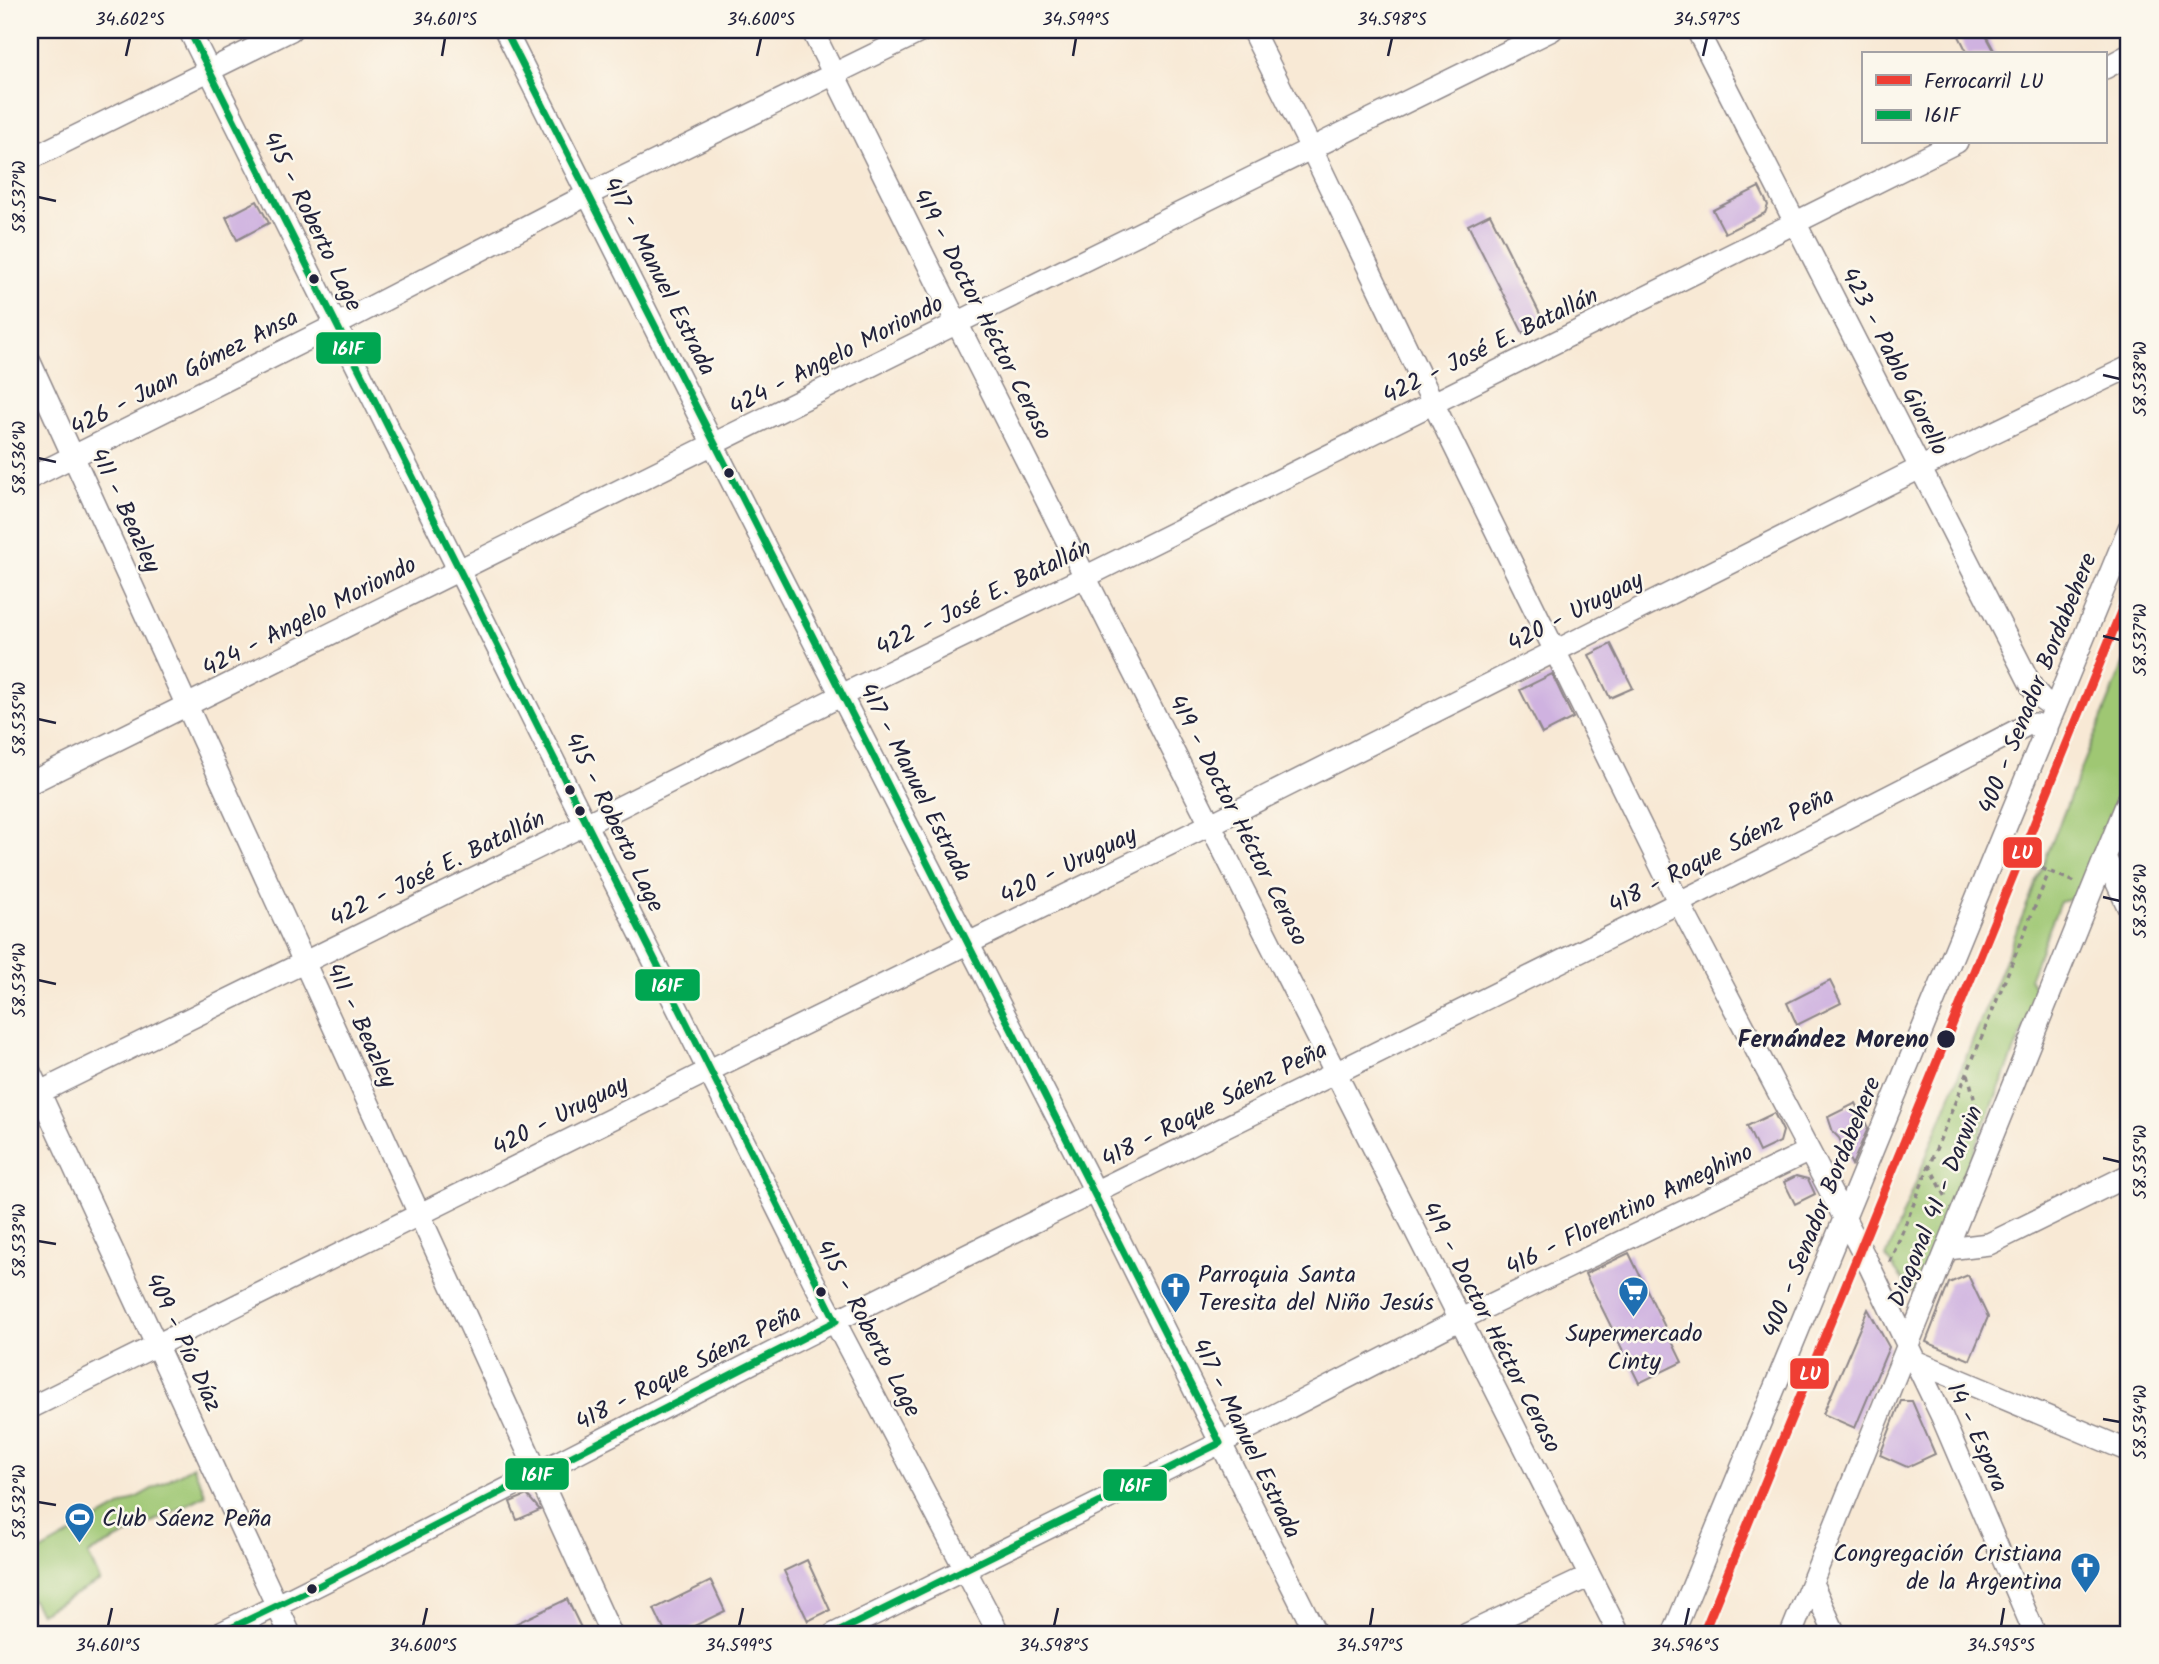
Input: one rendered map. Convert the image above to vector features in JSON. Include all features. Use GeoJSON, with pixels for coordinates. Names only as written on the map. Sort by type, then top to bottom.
{"type":"FeatureCollection","features":[{"type":"Feature","properties":{"kind":"street","name":"415 - Roberto Lage"},"geometry":{"type":"LineString","coordinates":[[188,30],[835,1321],[999,1634]]}},
{"type":"Feature","properties":{"kind":"street"},"geometry":{"type":"LineString","coordinates":[[30,159],[291,30]]}},
{"type":"Feature","properties":{"kind":"street","name":"417 - Manuel Estrada"},"geometry":{"type":"LineString","coordinates":[[505,30],[967,944],[1096,1193],[1315,1634]]}},
{"type":"Feature","properties":{"kind":"street","name":"419 - Doctor Héctor Ceraso"},"geometry":{"type":"LineString","coordinates":[[812,30],[957,323],[1619,1634]]}},
{"type":"Feature","properties":{"kind":"street","name":"426 - Juan Gómez Ansa"},"geometry":{"type":"LineString","coordinates":[[30,478],[336,325],[589,194],[924,30]]}},
{"type":"Feature","properties":{"kind":"street","name":"14 - Espora"},"geometry":{"type":"LineString","coordinates":[[1251,30],[1678,901],[1880,1287],[1942,1417],[2035,1634]]}},
{"type":"Feature","properties":{"kind":"street","name":"424 - Angelo Moriondo"},"geometry":{"type":"LineString","coordinates":[[30,783],[716,446],[957,323],[1552,30]]}},
{"type":"Feature","properties":{"kind":"street","name":"423 - Pablo Giorello"},"geometry":{"type":"LineString","coordinates":[[1697,30],[2032,687],[2042,699],[2055,708]]}},
{"type":"Feature","properties":{"kind":"street"},"geometry":{"type":"LineString","coordinates":[[2106,67],[2129,55]]}},
{"type":"Feature","properties":{"kind":"street","name":"422 - José E. Batallán"},"geometry":{"type":"LineString","coordinates":[[34,1095],[1087,576],[1953,144]]}},
{"type":"Feature","properties":{"kind":"street","name":"411 - Beazley"},"geometry":{"type":"LineString","coordinates":[[30,362],[611,1634]]}},
{"type":"Feature","properties":{"kind":"street","name":"420 - Uruguay"},"geometry":{"type":"LineString","coordinates":[[30,1408],[1211,824],[1920,468],[2129,367]]}},
{"type":"Feature","properties":{"kind":"street","name":"400 - Senador Bordabehere"},"geometry":{"type":"LineString","coordinates":[[1672,1634],[2129,528]]}},
{"type":"Feature","properties":{"kind":"street","name":"418 - Roque Sáenz Peña"},"geometry":{"type":"LineString","coordinates":[[219,1634],[835,1321],[1096,1193],[2027,725],[2036,724],[2047,729]]}},
{"type":"Feature","properties":{"kind":"street","name":"Diagonal 41 - Darwin"},"geometry":{"type":"LineString","coordinates":[[1791,1634],[1911,1353],[1958,1220],[2129,798]]}},
{"type":"Feature","properties":{"kind":"street"},"geometry":{"type":"LineString","coordinates":[[2105,857],[2129,909]]}},
{"type":"Feature","properties":{"kind":"street","name":"409 - Pío Díaz"},"geometry":{"type":"LineString","coordinates":[[30,1072],[34,1095],[157,1345],[290,1634]]}},
{"type":"Feature","properties":{"kind":"street","name":"416 - Florentino Ameghino"},"geometry":{"type":"LineString","coordinates":[[834,1634],[1220,1444],[1459,1320],[1810,1151]]}},
{"type":"Feature","properties":{"kind":"street"},"geometry":{"type":"LineString","coordinates":[[1948,1249],[1989,1244],[2129,1175]]}},
{"type":"Feature","properties":{"kind":"street"},"geometry":{"type":"LineString","coordinates":[[1911,1353],[2129,1451]]}},
{"type":"Feature","properties":{"kind":"street"},"geometry":{"type":"LineString","coordinates":[[1467,1634],[1588,1577]]}},
{"type":"Feature","properties":{"kind":"street"},"geometry":{"type":"LineString","coordinates":[[1812,1583],[1835,1634]]}},
{"type":"Feature","properties":{"kind":"path"},"geometry":{"type":"LineString","coordinates":[[2011,856],[2093,889]]}},
{"type":"Feature","properties":{"kind":"path"},"geometry":{"type":"LineString","coordinates":[[1880,1287],[2049,872]]}},
{"type":"Feature","properties":{"kind":"path"},"geometry":{"type":"LineString","coordinates":[[1968,1072],[1986,1149]]}},
{"type":"Feature","properties":{"kind":"path"},"geometry":{"type":"LineString","coordinates":[[1929,1165],[1958,1220]]}},
{"type":"Feature","properties":{"kind":"green space"},"geometry":{"type":"Polygon","coordinates":[[[2129,650],[2129,778],[2080,897],[2060,902],[2029,979],[2039,991],[1916,1293],[1909,1289],[1886,1257],[2129,650]]]}},
{"type":"Feature","properties":{"kind":"green space","name":"Club Sáenz Peña"},"geometry":{"type":"Polygon","coordinates":[[[193,1466],[206,1495],[88,1554],[100,1581],[40,1613],[30,1597],[30,1557],[193,1466]]]}},
{"type":"Feature","properties":{"kind":"building"},"geometry":{"type":"Polygon","coordinates":[[[1956,30],[1983,30],[1995,52],[1967,52],[1956,30]]]}},
{"type":"Feature","properties":{"kind":"building"},"geometry":{"type":"Polygon","coordinates":[[[1759,187],[1768,205],[1765,213],[1725,233],[1713,210],[1759,187]]]}},
{"type":"Feature","properties":{"kind":"building"},"geometry":{"type":"Polygon","coordinates":[[[257,201],[269,223],[237,240],[226,217],[257,201]]]}},
{"type":"Feature","properties":{"kind":"building"},"geometry":{"type":"Polygon","coordinates":[[[1490,214],[1544,322],[1523,333],[1468,225],[1490,214]]]}},
{"type":"Feature","properties":{"kind":"building"},"geometry":{"type":"Polygon","coordinates":[[[1611,644],[1633,688],[1610,698],[1589,655],[1611,644]]]}},
{"type":"Feature","properties":{"kind":"building"},"geometry":{"type":"Polygon","coordinates":[[[1552,674],[1573,718],[1542,734],[1520,690],[1552,674]]]}},
{"type":"Feature","properties":{"kind":"building"},"geometry":{"type":"Polygon","coordinates":[[[1830,981],[1841,1003],[1797,1025],[1787,1003],[1830,981]]]}},
{"type":"Feature","properties":{"kind":"building"},"geometry":{"type":"Polygon","coordinates":[[[1856,1103],[1868,1128],[1852,1165],[1839,1138],[1833,1132],[1828,1117],[1856,1103]]]}},
{"type":"Feature","properties":{"kind":"building"},"geometry":{"type":"Polygon","coordinates":[[[1774,1113],[1783,1131],[1780,1142],[1759,1152],[1747,1126],[1774,1113]]]}},
{"type":"Feature","properties":{"kind":"building"},"geometry":{"type":"Polygon","coordinates":[[[1796,1176],[1808,1179],[1815,1194],[1795,1204],[1784,1182],[1796,1176]]]}},
{"type":"Feature","properties":{"kind":"building","name":"Supermercado Cinty"},"geometry":{"type":"Polygon","coordinates":[[[1629,1253],[1682,1362],[1639,1383],[1585,1274],[1629,1253]]]}},
{"type":"Feature","properties":{"kind":"building"},"geometry":{"type":"Polygon","coordinates":[[[1968,1275],[1988,1317],[1970,1360],[1926,1342],[1949,1283],[1968,1275]]]}},
{"type":"Feature","properties":{"kind":"building"},"geometry":{"type":"Polygon","coordinates":[[[1868,1309],[1889,1347],[1855,1428],[1823,1414],[1868,1309]]]}},
{"type":"Feature","properties":{"kind":"building"},"geometry":{"type":"Polygon","coordinates":[[[1901,1401],[1912,1401],[1935,1454],[1907,1467],[1880,1455],[1901,1401]]]}},
{"type":"Feature","properties":{"kind":"building"},"geometry":{"type":"Polygon","coordinates":[[[527,1495],[540,1510],[517,1520],[510,1502],[527,1495]]]}},
{"type":"Feature","properties":{"kind":"building"},"geometry":{"type":"Polygon","coordinates":[[[807,1560],[830,1610],[808,1621],[784,1571],[807,1560]]]}},
{"type":"Feature","properties":{"kind":"building"},"geometry":{"type":"Polygon","coordinates":[[[711,1581],[725,1611],[678,1634],[666,1634],[654,1609],[711,1581]]]}},
{"type":"Feature","properties":{"kind":"building"},"geometry":{"type":"Polygon","coordinates":[[[567,1599],[584,1634],[494,1634],[567,1599]]]}},
{"type":"Feature","properties":{"kind":"rail line","name":"LU"},"geometry":{"type":"LineString","coordinates":[[1703,1634],[2129,592]]}},
{"type":"Feature","properties":{"kind":"transit line","name":"161F"},"geometry":{"type":"LineString","coordinates":[[189,30],[836,1321],[219,1634]]}},
{"type":"Feature","properties":{"kind":"transit line","name":"161F"},"geometry":{"type":"LineString","coordinates":[[505,30],[1220,1443],[834,1634]]}},
{"type":"Feature","properties":{"kind":"place","name":"Fernández Moreno"},"geometry":{"type":"Point","coordinates":[1946,1039]}},
{"type":"Feature","properties":{"kind":"place","name":"Parroquia Santa Teresita del Niño Jesús"},"geometry":{"type":"Point","coordinates":[1175,1315]}},
{"type":"Feature","properties":{"kind":"place","name":"Supermercado Cinty"},"geometry":{"type":"Point","coordinates":[1634,1318]}},
{"type":"Feature","properties":{"kind":"place","name":"Club Sáenz Peña"},"geometry":{"type":"Point","coordinates":[79,1545]}},
{"type":"Feature","properties":{"kind":"place","name":"Congregación Cristiana de la Argentina"},"geometry":{"type":"Point","coordinates":[2085,1594]}}]}
